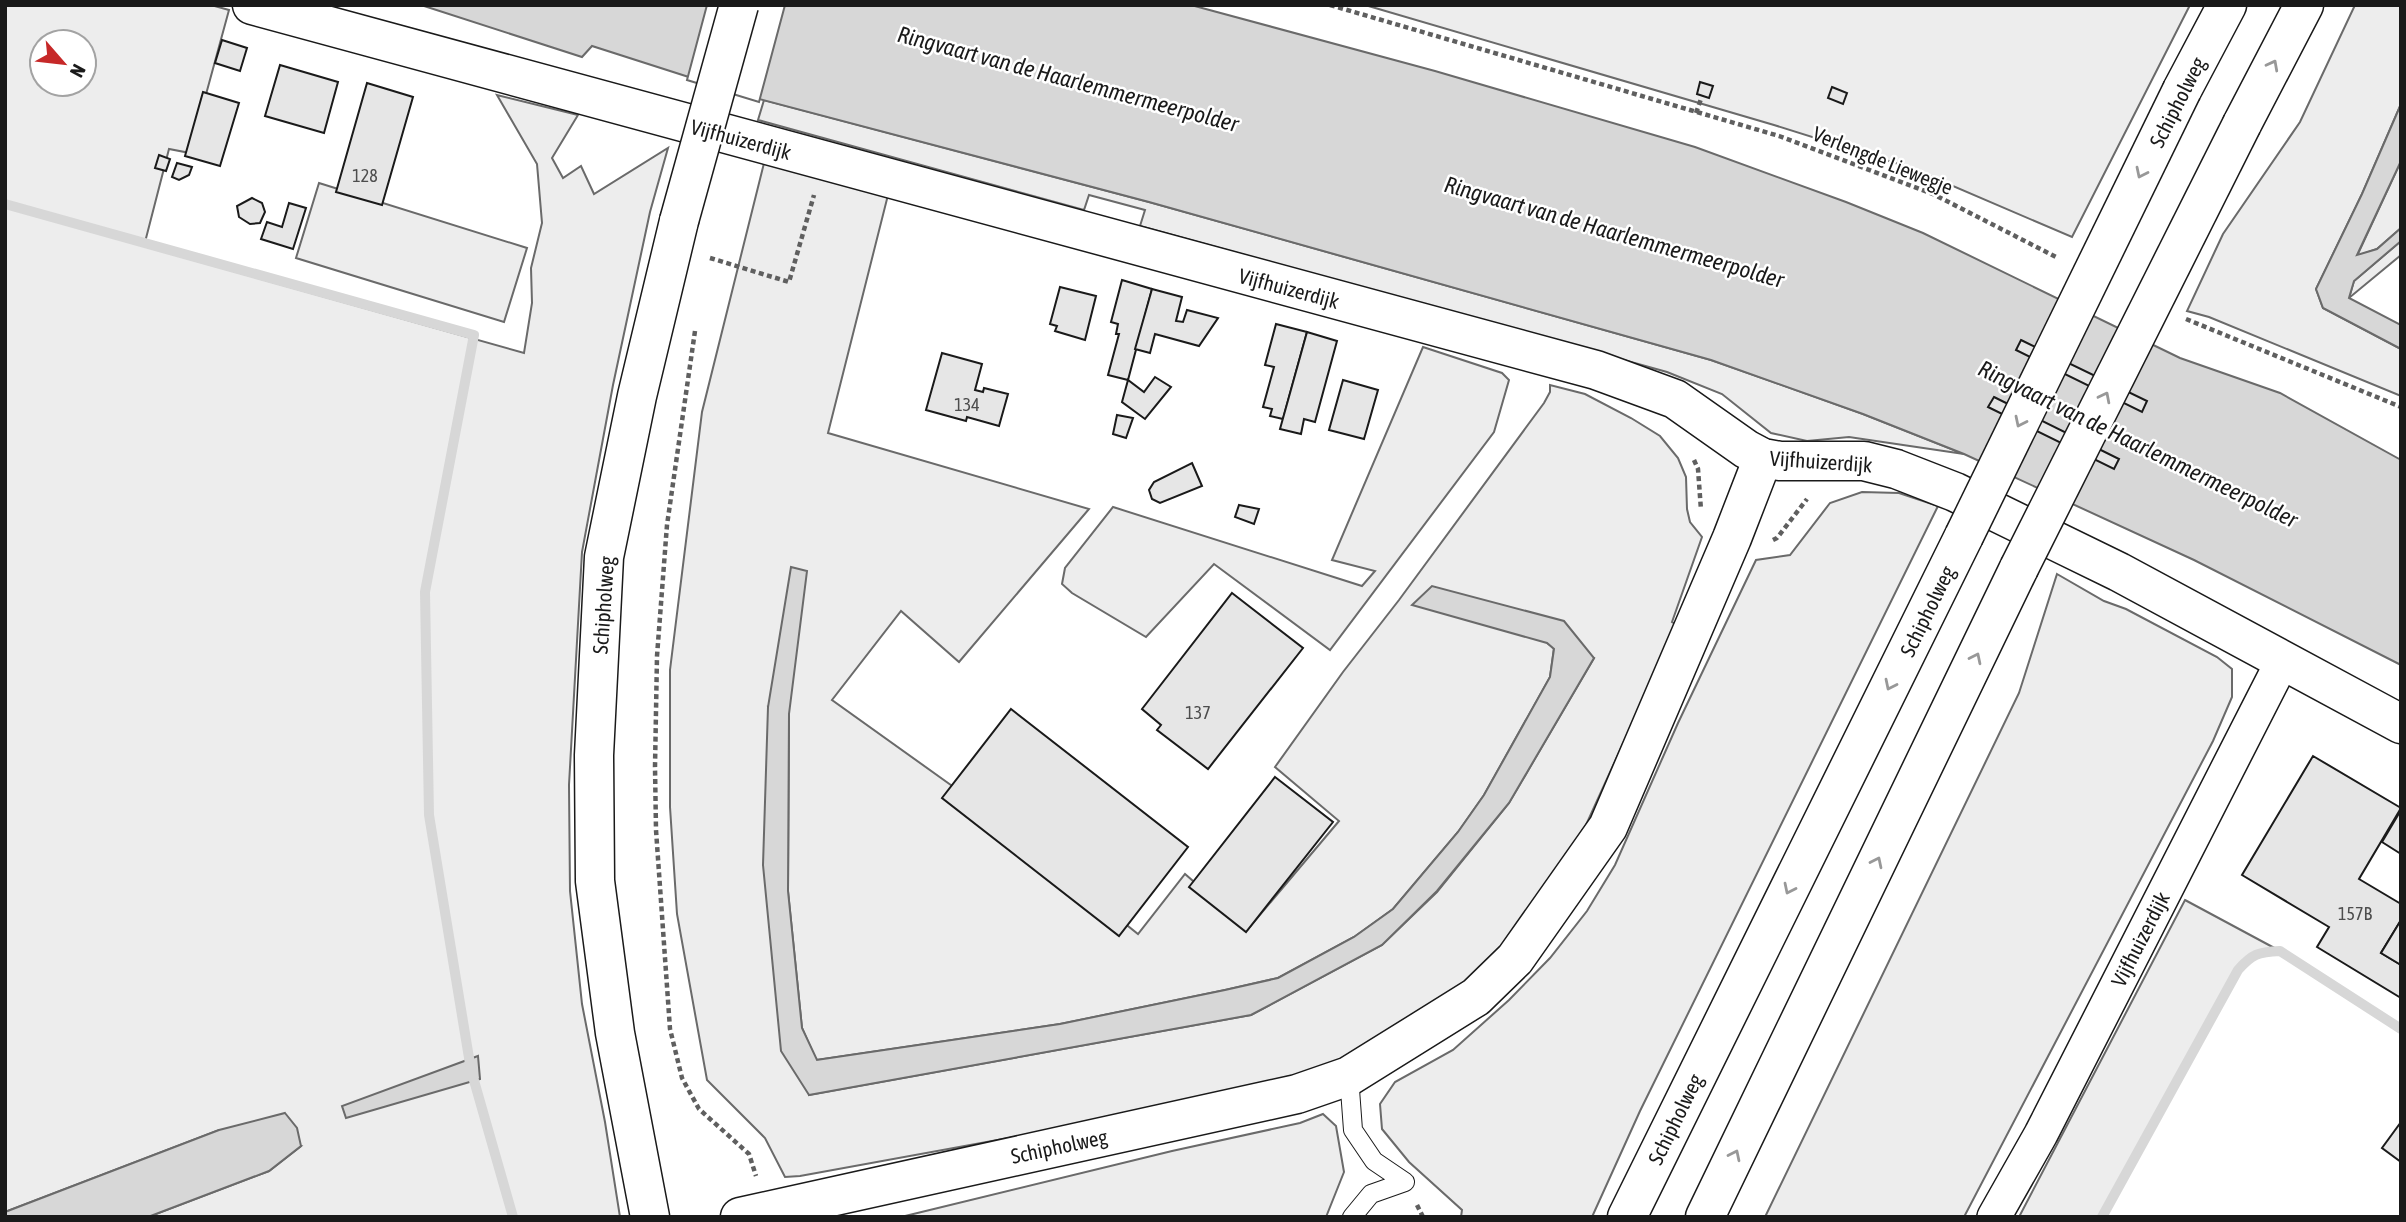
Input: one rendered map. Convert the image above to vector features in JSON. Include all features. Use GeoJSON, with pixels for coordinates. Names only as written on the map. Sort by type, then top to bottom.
{"type":"FeatureCollection","features":[{"type":"Feature","properties":{"kind":"main road","name":"Vijfhuizerdijk"},"geometry":{"type":"LineString","coordinates":[[252,5],[1596,370],[1675,399],[1763,458],[1780,461],[1864,461],[1896,469],[1955,492],[2052,537],[2401,724]]}},
{"type":"Feature","properties":{"kind":"main road","name":"Schipholweg"},"geometry":{"type":"LineString","coordinates":[[650,1217],[615,1033],[595,881],[594,755],[604,557],[637,396],[679,220],[739,5]]}},
{"type":"Feature","properties":{"kind":"main road","name":"Schipholweg"},"geometry":{"type":"LineString","coordinates":[[1627,1217],[2182,90],[2227,5]]}},
{"type":"Feature","properties":{"kind":"main road"},"geometry":{"type":"LineString","coordinates":[[1705,1217],[2019,568],[2304,5]]}},
{"type":"Feature","properties":{"kind":"main road","name":"Schipholweg"},"geometry":{"type":"LineString","coordinates":[[753,1213],[1297,1094],[1349,1076],[1476,997],[1515,959],[1608,827],[1732,538],[1763,458]]}},
{"type":"Feature","properties":{"kind":"street","name":"Vijfhuizerdijk"},"geometry":{"type":"LineString","coordinates":[[1994,1217],[2041,1134],[2283,660]]}},
{"type":"Feature","properties":{"kind":"lane"},"geometry":{"type":"LineString","coordinates":[[1349,1076],[1353,1130],[1374,1161],[1405,1182],[1371,1194],[1352,1217]]}},
{"type":"Feature","properties":{"kind":"path","name":"Verlengde Liewegje"},"geometry":{"type":"LineString","coordinates":[[1330,5],[1779,136],[1933,194],[2065,262]]}},
{"type":"Feature","properties":{"kind":"path"},"geometry":{"type":"LineString","coordinates":[[1696,113],[1701,99]]}},
{"type":"Feature","properties":{"kind":"path"},"geometry":{"type":"LineString","coordinates":[[706,257],[789,282],[823,161]]}},
{"type":"Feature","properties":{"kind":"path"},"geometry":{"type":"LineString","coordinates":[[2177,315],[2401,407]]}},
{"type":"Feature","properties":{"kind":"path"},"geometry":{"type":"LineString","coordinates":[[696,325],[667,525],[657,656],[656,830],[670,1029],[682,1078],[699,1109],[749,1154],[753,1213]]}},
{"type":"Feature","properties":{"kind":"shaded area"},"geometry":{"type":"Polygon","coordinates":[[[5,5],[211,5],[229,10],[190,153],[169,149],[144,246],[524,353],[532,303],[531,268],[542,223],[537,164],[497,95],[578,115],[552,158],[563,178],[581,166],[594,194],[668,148],[650,212],[613,385],[582,552],[569,785],[570,891],[582,1004],[620,1217],[148,1217],[269,1171],[301,1146],[219,1130],[5,1212],[5,5]]]}},
{"type":"Feature","properties":{"kind":"shaded area"},"geometry":{"type":"Polygon","coordinates":[[[1365,5],[2190,5],[2072,237],[1911,168],[1365,5]]]}},
{"type":"Feature","properties":{"kind":"shaded area"},"geometry":{"type":"Polygon","coordinates":[[[2355,5],[2401,5],[2401,104],[2362,194],[2316,289],[2323,308],[2401,349],[2401,396],[2209,317],[2187,311],[2223,234],[2300,122],[2355,5]]]}},
{"type":"Feature","properties":{"kind":"shaded area"},"geometry":{"type":"Polygon","coordinates":[[[764,100],[1149,202],[1711,360],[1863,414],[1964,454],[1849,437],[1807,441],[1771,433],[1722,394],[1667,372],[1140,226],[1145,210],[1089,195],[1084,210],[758,120],[764,100]]]}},
{"type":"Feature","properties":{"kind":"shaded area"},"geometry":{"type":"Polygon","coordinates":[[[765,159],[888,195],[828,433],[1089,509],[959,662],[901,611],[832,700],[962,793],[1138,934],[1185,874],[1248,929],[1339,821],[1275,767],[1544,403],[1550,392],[1550,385],[1585,394],[1660,436],[1678,458],[1686,477],[1690,522],[1702,537],[1672,622],[1677,625],[1586,825],[1512,937],[1446,1000],[1347,1056],[1301,1078],[1085,1124],[785,1177],[765,1138],[707,1080],[677,914],[670,807],[670,670],[702,412],[765,159]],[[1547,643],[1554,648],[1550,677],[1484,795],[1458,832],[1393,909],[1354,937],[1278,978],[1060,1024],[816,1060],[802,1028],[788,891],[789,714],[768,707],[809,1095],[1251,1015],[1382,945],[1437,892],[1509,803],[1594,658],[1547,643]]]}},
{"type":"Feature","properties":{"kind":"shaded area"},"geometry":{"type":"Polygon","coordinates":[[[2401,161],[2401,228],[2377,249],[2357,256],[2401,161]]]}},
{"type":"Feature","properties":{"kind":"shaded area"},"geometry":{"type":"Polygon","coordinates":[[[319,183],[527,248],[504,322],[296,258],[319,183]]]}},
{"type":"Feature","properties":{"kind":"shaded area"},"geometry":{"type":"Polygon","coordinates":[[[2401,241],[2401,255],[2349,298],[2354,281],[2401,241]]]}},
{"type":"Feature","properties":{"kind":"shaded area"},"geometry":{"type":"Polygon","coordinates":[[[1423,347],[1502,373],[1509,380],[1494,432],[1330,650],[1214,564],[1146,637],[1072,593],[1062,584],[1065,568],[1113,507],[1362,586],[1375,571],[1332,560],[1423,347]]]}},
{"type":"Feature","properties":{"kind":"shaded area"},"geometry":{"type":"Polygon","coordinates":[[[1862,492],[1899,493],[1938,506],[1640,1111],[1592,1217],[1461,1217],[1462,1210],[1409,1162],[1382,1129],[1380,1104],[1395,1082],[1453,1050],[1509,1000],[1550,958],[1587,911],[1615,865],[1678,723],[1756,560],[1790,555],[1830,503],[1862,492]]]}},
{"type":"Feature","properties":{"kind":"shaded area"},"geometry":{"type":"Polygon","coordinates":[[[2057,574],[2104,601],[2126,609],[2217,657],[2232,669],[2232,697],[2213,741],[1964,1217],[1765,1217],[2019,693],[2057,574]]]}},
{"type":"Feature","properties":{"kind":"shaded area"},"geometry":{"type":"Polygon","coordinates":[[[2185,900],[2280,951],[2265,951],[2249,957],[2238,970],[2102,1217],[2019,1217],[2185,900]]]}},
{"type":"Feature","properties":{"kind":"shaded area"},"geometry":{"type":"Polygon","coordinates":[[[1323,1114],[1336,1126],[1344,1172],[1326,1217],[901,1217],[1300,1123],[1323,1114]]]}},
{"type":"Feature","properties":{"kind":"water","name":"Ringvaart van de Haarlemmermeerpolder"},"geometry":{"type":"Polygon","coordinates":[[[421,5],[1191,5],[1435,71],[1695,147],[1923,233],[2180,358],[2280,393],[2401,460],[2401,665],[2194,560],[1964,454],[1863,414],[1711,360],[1149,202],[748,96],[592,46],[582,57],[421,5]]]}},
{"type":"Feature","properties":{"kind":"water"},"geometry":{"type":"Polygon","coordinates":[[[2401,104],[2401,161],[2357,255],[2377,249],[2401,228],[2401,241],[2354,281],[2349,298],[2401,325],[2401,349],[2323,308],[2316,289],[2362,194],[2401,104]]]}},
{"type":"Feature","properties":{"kind":"water"},"geometry":{"type":"Polygon","coordinates":[[[791,567],[807,571],[789,714],[788,891],[802,1028],[817,1060],[1060,1024],[1278,978],[1354,937],[1393,909],[1458,832],[1484,795],[1550,677],[1554,649],[1547,643],[1412,605],[1432,586],[1564,621],[1594,658],[1509,803],[1437,891],[1382,945],[1251,1015],[809,1095],[781,1051],[763,865],[768,707],[791,567]]]}},
{"type":"Feature","properties":{"kind":"water"},"geometry":{"type":"Polygon","coordinates":[[[478,1056],[480,1079],[346,1118],[342,1106],[478,1056]]]}},
{"type":"Feature","properties":{"kind":"water"},"geometry":{"type":"Polygon","coordinates":[[[285,1113],[297,1128],[301,1146],[269,1171],[148,1217],[5,1217],[5,1212],[219,1130],[285,1113]]]}},
{"type":"Feature","properties":{"kind":"pier"},"geometry":{"type":"Polygon","coordinates":[[[707,5],[785,5],[759,102],[687,80],[707,5]]]}},
{"type":"Feature","properties":{"kind":"building"},"geometry":{"type":"Polygon","coordinates":[[[222,40],[247,48],[240,71],[215,63],[222,40]]]}},
{"type":"Feature","properties":{"kind":"building"},"geometry":{"type":"Polygon","coordinates":[[[280,65],[338,82],[324,133],[265,116],[280,65]]]}},
{"type":"Feature","properties":{"kind":"building"},"geometry":{"type":"Polygon","coordinates":[[[1700,82],[1713,86],[1709,98],[1697,94],[1700,82]]]}},
{"type":"Feature","properties":{"kind":"building"},"geometry":{"type":"Polygon","coordinates":[[[367,83],[413,97],[382,205],[336,192],[367,83]]]}},
{"type":"Feature","properties":{"kind":"building"},"geometry":{"type":"Polygon","coordinates":[[[1832,87],[1847,93],[1843,104],[1828,98],[1832,87]]]}},
{"type":"Feature","properties":{"kind":"building"},"geometry":{"type":"Polygon","coordinates":[[[203,92],[239,103],[220,166],[185,156],[203,92]]]}},
{"type":"Feature","properties":{"kind":"building"},"geometry":{"type":"Polygon","coordinates":[[[159,155],[170,159],[166,171],[155,168],[159,155]]]}},
{"type":"Feature","properties":{"kind":"building"},"geometry":{"type":"Polygon","coordinates":[[[177,163],[192,167],[189,175],[179,180],[172,177],[177,163]]]}},
{"type":"Feature","properties":{"kind":"building"},"geometry":{"type":"Polygon","coordinates":[[[252,198],[262,203],[265,212],[260,223],[250,224],[239,217],[237,206],[252,198]]]}},
{"type":"Feature","properties":{"kind":"building"},"geometry":{"type":"Polygon","coordinates":[[[289,203],[306,208],[293,249],[261,239],[267,222],[282,227],[289,203]]]}},
{"type":"Feature","properties":{"kind":"building"},"geometry":{"type":"Polygon","coordinates":[[[1122,280],[1152,289],[1128,380],[1108,375],[1119,334],[1116,334],[1118,324],[1111,322],[1122,280]]]}},
{"type":"Feature","properties":{"kind":"building"},"geometry":{"type":"Polygon","coordinates":[[[1060,287],[1096,296],[1085,340],[1055,331],[1057,326],[1050,324],[1060,287]]]}},
{"type":"Feature","properties":{"kind":"building"},"geometry":{"type":"Polygon","coordinates":[[[1152,289],[1182,297],[1176,321],[1183,322],[1187,310],[1218,318],[1199,346],[1155,334],[1150,353],[1135,349],[1152,289]]]}},
{"type":"Feature","properties":{"kind":"building"},"geometry":{"type":"Polygon","coordinates":[[[1276,324],[1307,332],[1283,419],[1270,416],[1272,409],[1263,407],[1274,367],[1265,365],[1276,324]]]}},
{"type":"Feature","properties":{"kind":"building"},"geometry":{"type":"Polygon","coordinates":[[[1307,332],[1337,341],[1315,422],[1304,419],[1301,434],[1280,429],[1307,332]]]}},
{"type":"Feature","properties":{"kind":"building"},"geometry":{"type":"Polygon","coordinates":[[[2021,340],[2147,401],[2142,412],[2016,350],[2021,340]]]}},
{"type":"Feature","properties":{"kind":"building"},"geometry":{"type":"Polygon","coordinates":[[[942,353],[982,364],[975,390],[983,392],[984,388],[1008,394],[999,426],[967,417],[966,421],[926,410],[942,353]]]}},
{"type":"Feature","properties":{"kind":"building"},"geometry":{"type":"Polygon","coordinates":[[[1155,377],[1171,387],[1145,419],[1122,402],[1128,380],[1144,392],[1155,377]]]}},
{"type":"Feature","properties":{"kind":"building"},"geometry":{"type":"Polygon","coordinates":[[[1343,380],[1378,390],[1364,439],[1329,430],[1343,380]]]}},
{"type":"Feature","properties":{"kind":"building"},"geometry":{"type":"Polygon","coordinates":[[[1994,397],[2119,459],[2114,469],[1988,407],[1994,397]]]}},
{"type":"Feature","properties":{"kind":"building"},"geometry":{"type":"Polygon","coordinates":[[[1117,415],[1133,418],[1126,438],[1113,434],[1117,415]]]}},
{"type":"Feature","properties":{"kind":"building"},"geometry":{"type":"Polygon","coordinates":[[[1192,463],[1202,486],[1160,503],[1152,499],[1149,490],[1154,482],[1192,463]]]}},
{"type":"Feature","properties":{"kind":"building"},"geometry":{"type":"Polygon","coordinates":[[[1239,505],[1259,509],[1254,524],[1235,517],[1239,505]]]}},
{"type":"Feature","properties":{"kind":"building"},"geometry":{"type":"Polygon","coordinates":[[[1232,593],[1303,648],[1208,769],[1157,730],[1161,725],[1142,709],[1232,593]]]}},
{"type":"Feature","properties":{"kind":"building"},"geometry":{"type":"Polygon","coordinates":[[[1011,709],[1188,847],[1119,936],[942,798],[1011,709]]]}},
{"type":"Feature","properties":{"kind":"building"},"geometry":{"type":"Polygon","coordinates":[[[2313,756],[2401,808],[2359,879],[2401,904],[2401,920],[2381,953],[2401,965],[2401,998],[2317,947],[2329,927],[2242,875],[2313,756]]]}},
{"type":"Feature","properties":{"kind":"building"},"geometry":{"type":"Polygon","coordinates":[[[1275,777],[1333,822],[1246,932],[1189,887],[1275,777]]]}},
{"type":"Feature","properties":{"kind":"building"},"geometry":{"type":"Polygon","coordinates":[[[2401,810],[2401,854],[2382,842],[2401,810]]]}},
{"type":"Feature","properties":{"kind":"building"},"geometry":{"type":"Polygon","coordinates":[[[2401,920],[2401,965],[2381,953],[2401,920]]]}},
{"type":"Feature","properties":{"kind":"building"},"geometry":{"type":"Polygon","coordinates":[[[2401,1122],[2401,1162],[2382,1148],[2401,1122]]]}},
{"type":"Feature","properties":{"kind":"waterway"},"geometry":{"type":"LineString","coordinates":[[5,204],[474,335],[425,592],[429,815],[471,1070],[513,1217]]}},
{"type":"Feature","properties":{"kind":"waterway"},"geometry":{"type":"LineString","coordinates":[[2102,1217],[2238,970],[2247,960],[2261,953],[2280,951],[2401,1029]]}}]}
